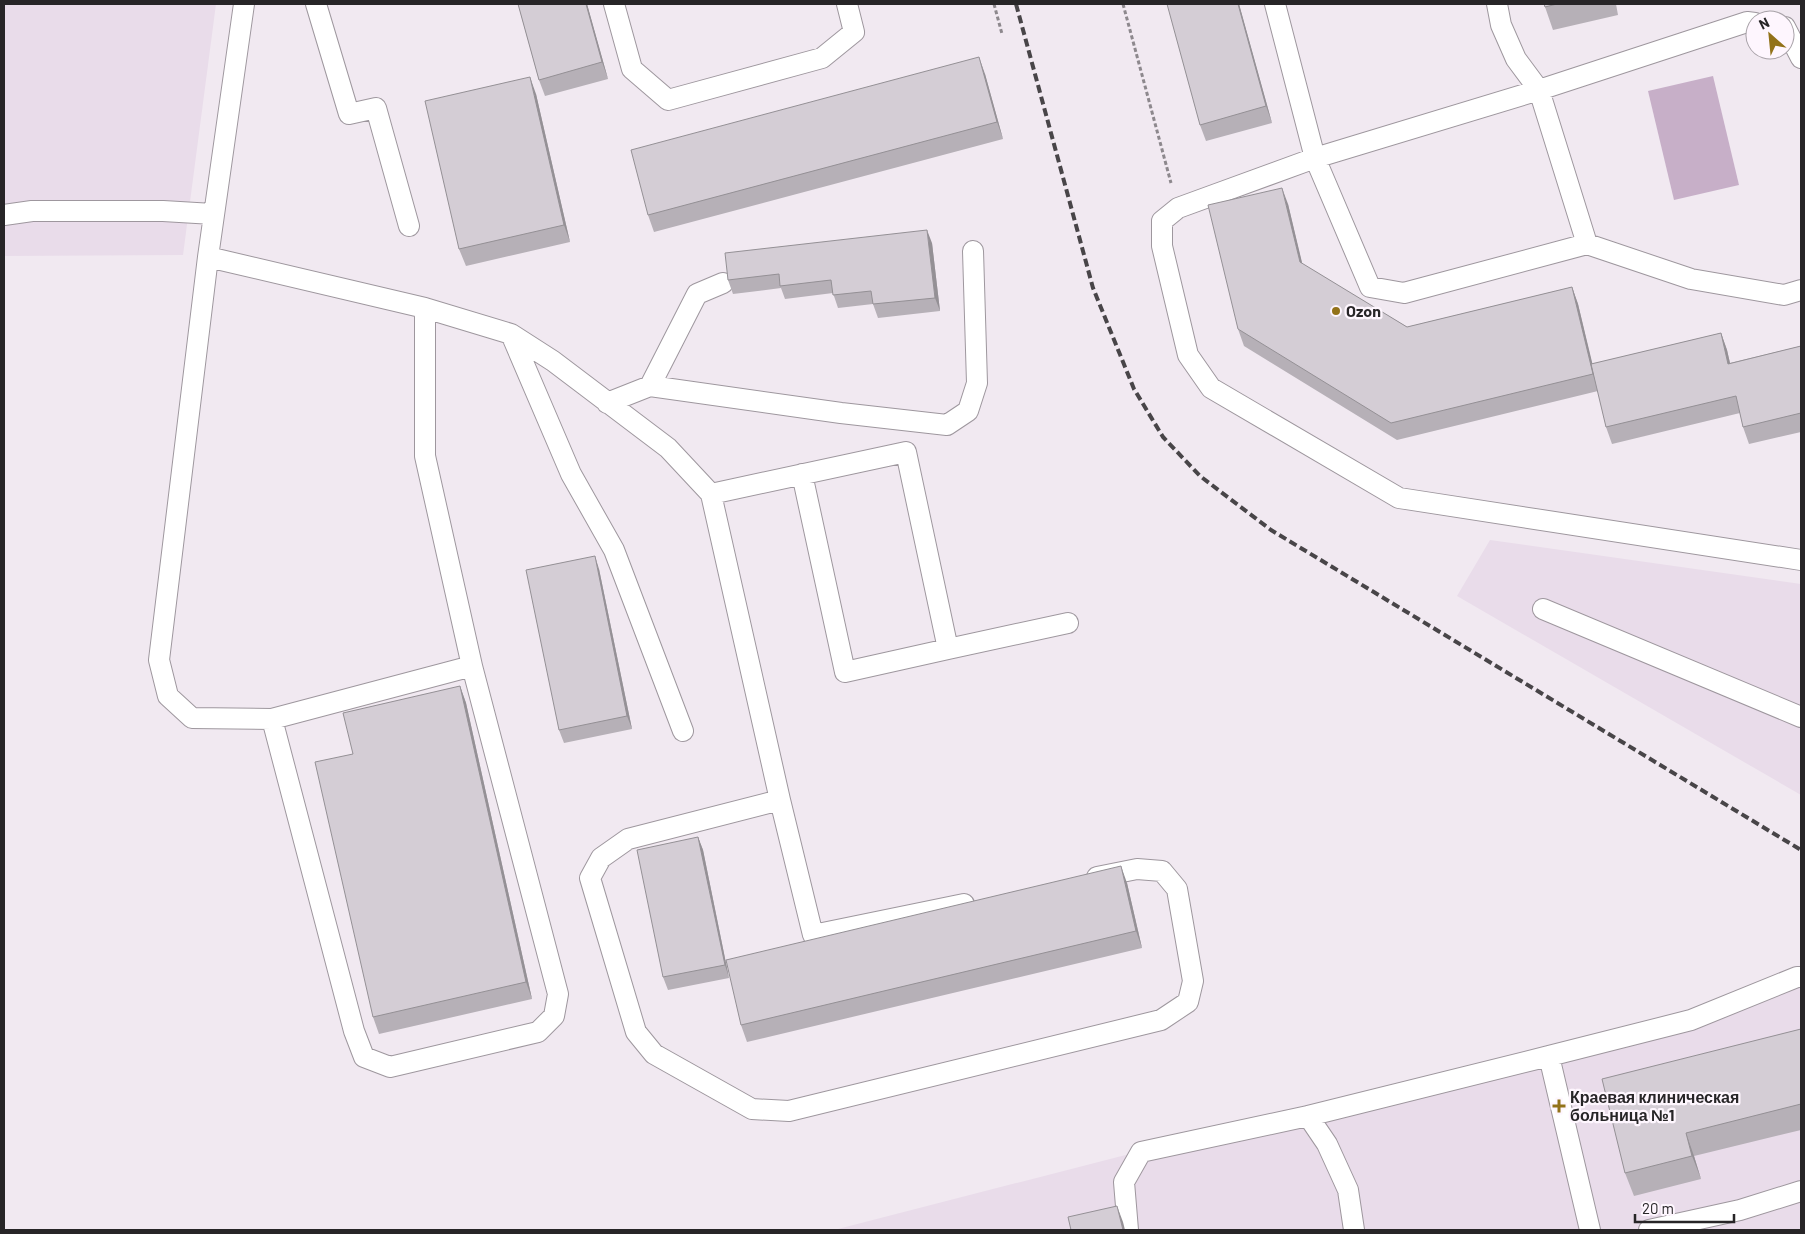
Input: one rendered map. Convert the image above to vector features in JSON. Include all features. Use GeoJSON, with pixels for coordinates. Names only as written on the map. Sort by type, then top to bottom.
{"type":"FeatureCollection","features":[{"type":"Feature","properties":{"kind":"lane"},"geometry":{"type":"LineString","coordinates":[[244,4],[213,214],[158,660],[168,696],[192,718],[272,718],[472,666]]}},
{"type":"Feature","properties":{"kind":"lane"},"geometry":{"type":"LineString","coordinates":[[316,4],[349,114],[376,108],[409,226]]}},
{"type":"Feature","properties":{"kind":"lane"},"geometry":{"type":"LineString","coordinates":[[614,4],[632,69],[668,100],[822,58],[854,32],[847,4]]}},
{"type":"Feature","properties":{"kind":"lane"},"geometry":{"type":"LineString","coordinates":[[1275,4],[1315,158],[1370,287],[1404,293],[1587,244],[1691,278],[1784,295],[1801,290]]}},
{"type":"Feature","properties":{"kind":"lane"},"geometry":{"type":"LineString","coordinates":[[1497,4],[1501,25],[1516,59],[1539,90],[1587,244]]}},
{"type":"Feature","properties":{"kind":"lane"},"geometry":{"type":"LineString","coordinates":[[1745,23],[1539,90],[1315,158],[1178,208],[1162,221],[1162,246],[1188,355],[1211,388],[1399,498],[1801,560]]}},
{"type":"Feature","properties":{"kind":"lane"},"geometry":{"type":"LineString","coordinates":[[1795,46],[1801,58]]}},
{"type":"Feature","properties":{"kind":"lane"},"geometry":{"type":"LineString","coordinates":[[4,215],[41,211],[162,211],[213,214]]}},
{"type":"Feature","properties":{"kind":"lane"},"geometry":{"type":"LineString","coordinates":[[607,403],[650,386],[841,413],[947,425],[968,411],[977,383],[973,251]]}},
{"type":"Feature","properties":{"kind":"lane"},"geometry":{"type":"LineString","coordinates":[[208,258],[425,308],[511,334],[553,361],[668,448],[711,494],[780,800],[813,935],[985,900]]}},
{"type":"Feature","properties":{"kind":"lane"},"geometry":{"type":"LineString","coordinates":[[650,386],[697,294],[723,283]]}},
{"type":"Feature","properties":{"kind":"lane"},"geometry":{"type":"LineString","coordinates":[[272,718],[354,1031],[364,1057],[390,1067],[538,1032],[554,1016],[558,994],[472,666],[425,456],[425,308]]}},
{"type":"Feature","properties":{"kind":"lane"},"geometry":{"type":"LineString","coordinates":[[511,334],[571,474],[614,550],[683,731]]}},
{"type":"Feature","properties":{"kind":"lane"},"geometry":{"type":"LineString","coordinates":[[711,494],[906,452],[948,649]]}},
{"type":"Feature","properties":{"kind":"lane"},"geometry":{"type":"LineString","coordinates":[[802,474],[845,672],[1068,623]]}},
{"type":"Feature","properties":{"kind":"lane"},"geometry":{"type":"LineString","coordinates":[[1543,608],[1801,717]]}},
{"type":"Feature","properties":{"kind":"lane"},"geometry":{"type":"LineString","coordinates":[[780,800],[628,839],[601,858],[590,878],[636,1032],[654,1054],[752,1109],[789,1111],[1152,1023],[1161,1020],[1188,1002],[1193,981],[1177,890],[1162,871],[1137,869],[1080,881]]}},
{"type":"Feature","properties":{"kind":"lane"},"geometry":{"type":"LineString","coordinates":[[1128,1230],[1124,1182],[1141,1152],[1308,1116],[1691,1020],[1797,977],[1801,978]]}},
{"type":"Feature","properties":{"kind":"lane"},"geometry":{"type":"LineString","coordinates":[[1549,1056],[1590,1230]]}},
{"type":"Feature","properties":{"kind":"lane"},"geometry":{"type":"LineString","coordinates":[[1308,1116],[1327,1144],[1348,1190],[1354,1230]]}},
{"type":"Feature","properties":{"kind":"lane"},"geometry":{"type":"LineString","coordinates":[[1649,1230],[1740,1210],[1801,1191]]}},
{"type":"Feature","properties":{"kind":"path"},"geometry":{"type":"LineString","coordinates":[[994,4],[1002,34]]}},
{"type":"Feature","properties":{"kind":"path"},"geometry":{"type":"LineString","coordinates":[[1123,4],[1178,208]]}},
{"type":"Feature","properties":{"kind":"shaded area"},"geometry":{"type":"Polygon","coordinates":[[[4,4],[216,4],[183,255],[4,256],[4,4]]]}},
{"type":"Feature","properties":{"kind":"shaded area"},"geometry":{"type":"Polygon","coordinates":[[[1713,76],[1739,185],[1674,200],[1648,91],[1713,76]]]}},
{"type":"Feature","properties":{"kind":"shaded area"},"geometry":{"type":"Polygon","coordinates":[[[1490,540],[1801,584],[1801,795],[1457,596],[1490,540]]]}},
{"type":"Feature","properties":{"kind":"shaded area","name":"Краевая клиническая больница №1"},"geometry":{"type":"Polygon","coordinates":[[[1801,981],[1801,1230],[834,1230],[1801,981]]]}},
{"type":"Feature","properties":{"kind":"building"},"geometry":{"type":"Polygon","coordinates":[[[518,4],[586,4],[602,62],[539,80],[518,4]]]}},
{"type":"Feature","properties":{"kind":"building"},"geometry":{"type":"Polygon","coordinates":[[[1167,4],[1238,4],[1266,106],[1200,125],[1167,4]]]}},
{"type":"Feature","properties":{"kind":"building"},"geometry":{"type":"Polygon","coordinates":[[[1544,4],[1557,4],[1545,7],[1544,4]]]}},
{"type":"Feature","properties":{"kind":"building"},"geometry":{"type":"Polygon","coordinates":[[[979,57],[997,122],[648,215],[631,150],[979,57]]]}},
{"type":"Feature","properties":{"kind":"building"},"geometry":{"type":"Polygon","coordinates":[[[530,77],[564,225],[459,249],[425,101],[530,77]]]}},
{"type":"Feature","properties":{"kind":"building"},"geometry":{"type":"Polygon","coordinates":[[[1282,188],[1300,262],[1407,327],[1572,287],[1593,374],[1391,423],[1238,329],[1208,205],[1282,188]]]}},
{"type":"Feature","properties":{"kind":"building"},"geometry":{"type":"Polygon","coordinates":[[[927,230],[935,298],[873,304],[871,291],[833,295],[831,280],[780,286],[779,274],[728,280],[725,253],[927,230]]]}},
{"type":"Feature","properties":{"kind":"building"},"geometry":{"type":"Polygon","coordinates":[[[1721,333],[1728,364],[1801,346],[1801,413],[1743,427],[1736,396],[1606,427],[1591,364],[1721,333]]]}},
{"type":"Feature","properties":{"kind":"building"},"geometry":{"type":"Polygon","coordinates":[[[595,556],[627,716],[559,730],[526,570],[595,556]]]}},
{"type":"Feature","properties":{"kind":"building"},"geometry":{"type":"Polygon","coordinates":[[[460,686],[526,982],[373,1017],[315,762],[353,754],[343,713],[460,686]]]}},
{"type":"Feature","properties":{"kind":"building"},"geometry":{"type":"Polygon","coordinates":[[[698,837],[725,965],[663,977],[637,850],[698,837]]]}},
{"type":"Feature","properties":{"kind":"building"},"geometry":{"type":"Polygon","coordinates":[[[1121,866],[1136,931],[741,1025],[726,960],[1121,866]]]}},
{"type":"Feature","properties":{"kind":"building"},"geometry":{"type":"Polygon","coordinates":[[[1801,1029],[1801,1104],[1686,1133],[1692,1156],[1625,1173],[1602,1079],[1801,1029]]]}},
{"type":"Feature","properties":{"kind":"building"},"geometry":{"type":"Polygon","coordinates":[[[1117,1206],[1123,1230],[1071,1230],[1068,1217],[1117,1206]]]}},
{"type":"Feature","properties":{"kind":"railway"},"geometry":{"type":"LineString","coordinates":[[1016,4],[1093,288],[1134,389],[1163,437],[1200,476],[1271,530],[1801,850]]}},
{"type":"Feature","properties":{"kind":"place","name":"Ozon"},"geometry":{"type":"Point","coordinates":[1336,311]}},
{"type":"Feature","properties":{"kind":"place","name":"Краевая клиническая больница №1"},"geometry":{"type":"Point","coordinates":[1559,1106]}}]}
